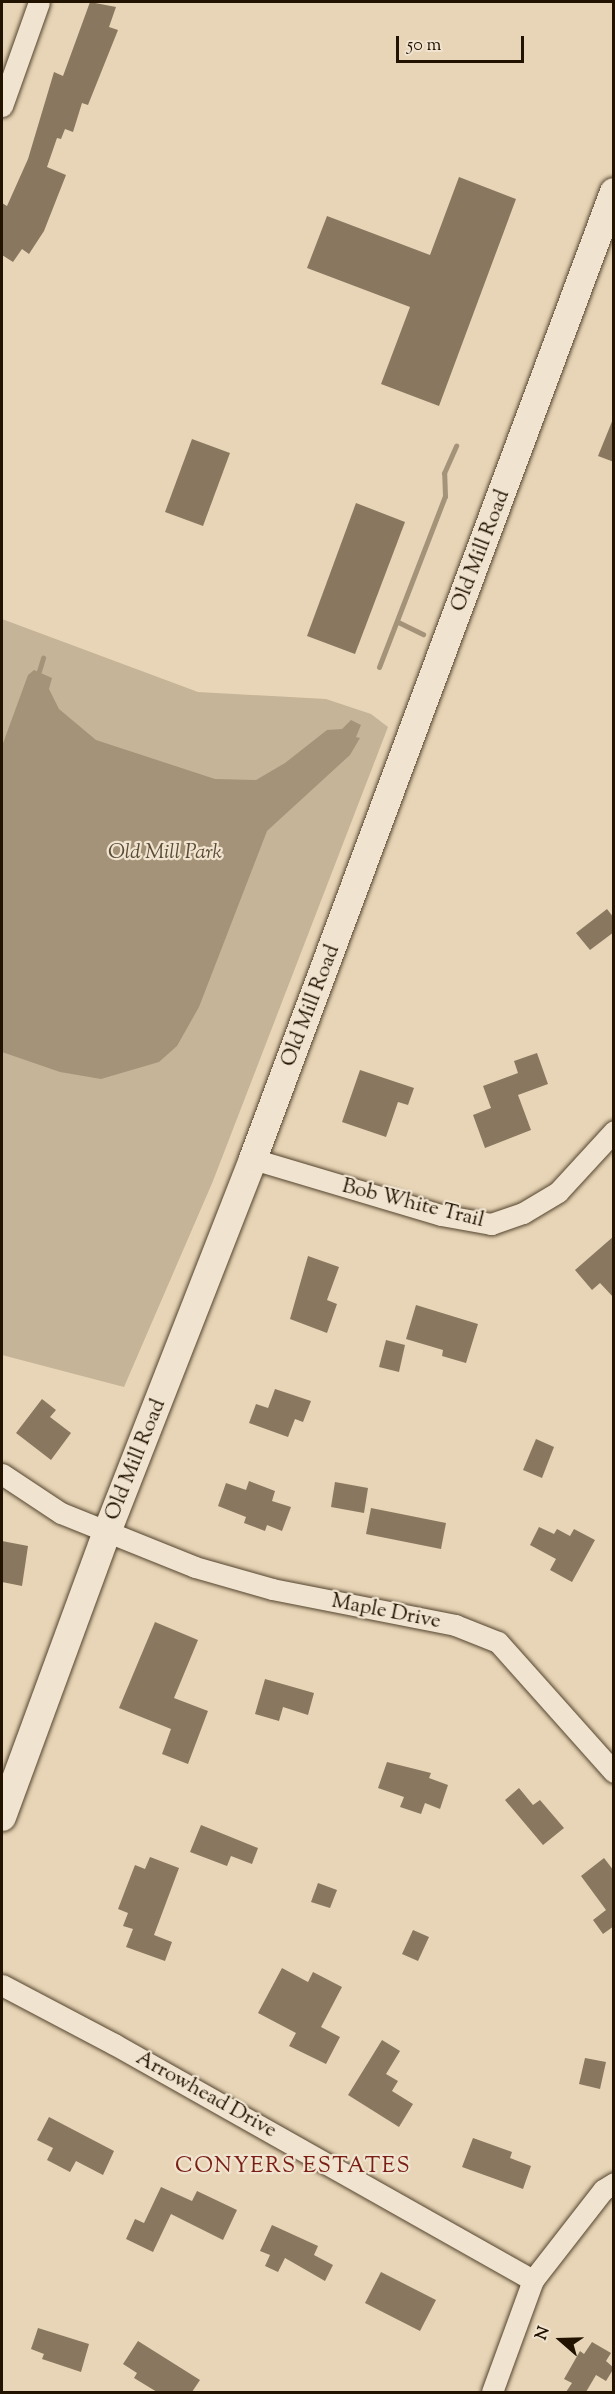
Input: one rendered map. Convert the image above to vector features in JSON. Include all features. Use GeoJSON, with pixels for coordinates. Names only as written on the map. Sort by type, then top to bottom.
{"type":"FeatureCollection","features":[{"type":"Feature","properties":{"kind":"street"},"geometry":{"type":"LineString","coordinates":[[2,106],[39,2]]}},
{"type":"Feature","properties":{"kind":"street","name":"Old Mill Road"},"geometry":{"type":"LineString","coordinates":[[2,1817],[107,1532],[253,1159],[614,192]]}},
{"type":"Feature","properties":{"kind":"street","name":"Bob White Trail"},"geometry":{"type":"LineString","coordinates":[[253,1159],[441,1215],[491,1224],[523,1213],[558,1192],[614,1131]]}},
{"type":"Feature","properties":{"kind":"street","name":"Maple Drive"},"geometry":{"type":"LineString","coordinates":[[2,1474],[42,1503],[136,1546],[238,1581],[454,1625],[498,1642],[614,1772]]}},
{"type":"Feature","properties":{"kind":"street","name":"Arrowhead Drive"},"geometry":{"type":"LineString","coordinates":[[2,1985],[114,2044],[533,2280]]}},
{"type":"Feature","properties":{"kind":"street"},"geometry":{"type":"LineString","coordinates":[[492,2392],[533,2280],[603,2190],[614,2183]]}},
{"type":"Feature","properties":{"kind":"green space","name":"Old Mill Park"},"geometry":{"type":"Polygon","coordinates":[[[2,619],[198,692],[326,699],[371,714],[388,727],[213,1181],[124,1387],[2,1355],[2,619]]]}},
{"type":"Feature","properties":{"kind":"shaded area"},"geometry":{"type":"Polygon","coordinates":[[[34,670],[52,678],[49,689],[59,709],[96,740],[215,779],[256,780],[285,763],[327,730],[342,729],[351,720],[361,725],[356,737],[360,738],[350,755],[267,831],[199,1007],[177,1046],[159,1062],[101,1079],[60,1072],[2,1052],[2,746],[28,675],[34,670]]]}},
{"type":"Feature","properties":{"kind":"building"},"geometry":{"type":"Polygon","coordinates":[[[90,2],[116,7],[109,27],[118,30],[88,105],[82,103],[73,132],[65,129],[61,139],[57,138],[47,167],[66,175],[44,231],[29,254],[22,249],[13,262],[2,255],[2,203],[7,206],[28,159],[54,72],[63,76],[90,2]]]}},
{"type":"Feature","properties":{"kind":"building"},"geometry":{"type":"Polygon","coordinates":[[[459,177],[516,199],[439,406],[381,384],[410,307],[307,268],[327,216],[430,255],[459,177]]]}},
{"type":"Feature","properties":{"kind":"building"},"geometry":{"type":"Polygon","coordinates":[[[614,420],[614,462],[598,456],[614,420]]]}},
{"type":"Feature","properties":{"kind":"building"},"geometry":{"type":"Polygon","coordinates":[[[192,439],[230,453],[203,526],[165,512],[192,439]]]}},
{"type":"Feature","properties":{"kind":"building"},"geometry":{"type":"Polygon","coordinates":[[[356,503],[405,522],[355,654],[307,636],[356,503]]]}},
{"type":"Feature","properties":{"kind":"building"},"geometry":{"type":"Polygon","coordinates":[[[607,909],[614,918],[614,932],[590,950],[576,933],[607,909]]]}},
{"type":"Feature","properties":{"kind":"building"},"geometry":{"type":"Polygon","coordinates":[[[537,1053],[548,1084],[518,1095],[531,1130],[485,1148],[473,1115],[491,1108],[483,1086],[518,1073],[514,1061],[537,1053]]]}},
{"type":"Feature","properties":{"kind":"building"},"geometry":{"type":"Polygon","coordinates":[[[360,1070],[414,1088],[408,1105],[398,1102],[386,1137],[342,1122],[360,1070]]]}},
{"type":"Feature","properties":{"kind":"building"},"geometry":{"type":"Polygon","coordinates":[[[614,1236],[614,1298],[600,1283],[592,1290],[575,1270],[614,1236]]]}},
{"type":"Feature","properties":{"kind":"building"},"geometry":{"type":"Polygon","coordinates":[[[308,1256],[339,1267],[327,1300],[337,1304],[327,1333],[290,1319],[308,1256]]]}},
{"type":"Feature","properties":{"kind":"building"},"geometry":{"type":"Polygon","coordinates":[[[416,1305],[478,1324],[466,1363],[442,1356],[443,1350],[406,1339],[416,1305]]]}},
{"type":"Feature","properties":{"kind":"building"},"geometry":{"type":"Polygon","coordinates":[[[386,1340],[405,1345],[399,1372],[379,1367],[386,1340]]]}},
{"type":"Feature","properties":{"kind":"building"},"geometry":{"type":"Polygon","coordinates":[[[275,1389],[311,1401],[303,1422],[295,1419],[288,1437],[249,1423],[256,1404],[268,1408],[275,1389]]]}},
{"type":"Feature","properties":{"kind":"building"},"geometry":{"type":"Polygon","coordinates":[[[42,1399],[56,1410],[50,1417],[71,1433],[51,1460],[16,1433],[42,1399]]]}},
{"type":"Feature","properties":{"kind":"building"},"geometry":{"type":"Polygon","coordinates":[[[536,1439],[554,1447],[542,1478],[523,1470],[536,1439]]]}},
{"type":"Feature","properties":{"kind":"building"},"geometry":{"type":"Polygon","coordinates":[[[249,1481],[275,1491],[272,1501],[291,1507],[282,1531],[267,1525],[265,1531],[244,1523],[246,1517],[218,1506],[226,1483],[246,1490],[249,1481]]]}},
{"type":"Feature","properties":{"kind":"building"},"geometry":{"type":"Polygon","coordinates":[[[335,1482],[368,1488],[364,1513],[331,1507],[335,1482]]]}},
{"type":"Feature","properties":{"kind":"building"},"geometry":{"type":"Polygon","coordinates":[[[371,1508],[446,1523],[441,1549],[366,1534],[371,1508]]]}},
{"type":"Feature","properties":{"kind":"building"},"geometry":{"type":"Polygon","coordinates":[[[539,1527],[554,1534],[557,1529],[570,1536],[574,1529],[595,1540],[572,1582],[550,1570],[556,1559],[530,1545],[539,1527]]]}},
{"type":"Feature","properties":{"kind":"building"},"geometry":{"type":"Polygon","coordinates":[[[2,1541],[28,1546],[22,1586],[2,1582],[2,1541]]]}},
{"type":"Feature","properties":{"kind":"building"},"geometry":{"type":"Polygon","coordinates":[[[155,1622],[198,1640],[174,1698],[208,1711],[188,1764],[162,1754],[171,1729],[119,1708],[155,1622]]]}},
{"type":"Feature","properties":{"kind":"building"},"geometry":{"type":"Polygon","coordinates":[[[265,1679],[314,1693],[308,1715],[283,1707],[279,1721],[255,1714],[265,1679]]]}},
{"type":"Feature","properties":{"kind":"building"},"geometry":{"type":"Polygon","coordinates":[[[387,1762],[431,1773],[429,1778],[448,1785],[440,1809],[425,1803],[421,1814],[400,1807],[404,1797],[378,1788],[387,1762]]]}},
{"type":"Feature","properties":{"kind":"building"},"geometry":{"type":"Polygon","coordinates":[[[519,1788],[533,1805],[540,1800],[564,1828],[543,1845],[505,1800],[519,1788]]]}},
{"type":"Feature","properties":{"kind":"building"},"geometry":{"type":"Polygon","coordinates":[[[201,1825],[258,1848],[252,1864],[231,1856],[227,1866],[190,1852],[201,1825]]]}},
{"type":"Feature","properties":{"kind":"building"},"geometry":{"type":"Polygon","coordinates":[[[150,1857],[179,1868],[154,1935],[172,1942],[165,1961],[126,1947],[133,1929],[123,1926],[128,1913],[118,1909],[135,1865],[145,1869],[150,1857]]]}},
{"type":"Feature","properties":{"kind":"building"},"geometry":{"type":"Polygon","coordinates":[[[604,1858],[614,1871],[614,1926],[603,1934],[593,1920],[606,1910],[581,1876],[604,1858]]]}},
{"type":"Feature","properties":{"kind":"building"},"geometry":{"type":"Polygon","coordinates":[[[318,1883],[337,1890],[330,1908],[311,1902],[318,1883]]]}},
{"type":"Feature","properties":{"kind":"building"},"geometry":{"type":"Polygon","coordinates":[[[413,1930],[429,1937],[418,1961],[402,1954],[413,1930]]]}},
{"type":"Feature","properties":{"kind":"building"},"geometry":{"type":"Polygon","coordinates":[[[282,1968],[308,1982],[313,1972],[342,1987],[321,2027],[340,2037],[326,2064],[289,2046],[296,2033],[258,2013],[282,1968]]]}},
{"type":"Feature","properties":{"kind":"building"},"geometry":{"type":"Polygon","coordinates":[[[382,2040],[400,2051],[386,2074],[398,2081],[392,2091],[413,2104],[399,2127],[348,2095],[382,2040]]]}},
{"type":"Feature","properties":{"kind":"building"},"geometry":{"type":"Polygon","coordinates":[[[585,2058],[606,2062],[600,2089],[579,2084],[585,2058]]]}},
{"type":"Feature","properties":{"kind":"building"},"geometry":{"type":"Polygon","coordinates":[[[49,2117],[114,2151],[103,2175],[76,2161],[70,2172],[47,2160],[53,2148],[37,2140],[49,2117]]]}},
{"type":"Feature","properties":{"kind":"building"},"geometry":{"type":"Polygon","coordinates":[[[473,2138],[512,2152],[510,2158],[531,2166],[523,2189],[462,2167],[473,2138]]]}},
{"type":"Feature","properties":{"kind":"building"},"geometry":{"type":"Polygon","coordinates":[[[161,2187],[192,2201],[197,2191],[237,2210],[223,2240],[171,2214],[153,2252],[126,2239],[135,2219],[144,2223],[161,2187]]]}},
{"type":"Feature","properties":{"kind":"building"},"geometry":{"type":"Polygon","coordinates":[[[272,2225],[318,2246],[314,2255],[333,2265],[325,2281],[285,2258],[278,2272],[265,2266],[270,2255],[260,2251],[272,2225]]]}},
{"type":"Feature","properties":{"kind":"building"},"geometry":{"type":"Polygon","coordinates":[[[381,2272],[436,2300],[420,2331],[365,2303],[381,2272]]]}},
{"type":"Feature","properties":{"kind":"building"},"geometry":{"type":"Polygon","coordinates":[[[38,2328],[89,2344],[81,2372],[42,2359],[44,2354],[31,2349],[38,2328]]]}},
{"type":"Feature","properties":{"kind":"building"},"geometry":{"type":"Polygon","coordinates":[[[138,2341],[200,2380],[192,2392],[157,2392],[134,2378],[137,2373],[123,2364],[138,2341]]]}},
{"type":"Feature","properties":{"kind":"building"},"geometry":{"type":"Polygon","coordinates":[[[592,2342],[611,2353],[606,2361],[614,2368],[606,2381],[596,2375],[586,2392],[566,2392],[572,2383],[564,2379],[580,2351],[584,2354],[592,2342]]]}},
{"type":"Feature","properties":{"kind":"waterway"},"geometry":{"type":"LineString","coordinates":[[379,667],[445,496],[444,473],[456,446]]}},
{"type":"Feature","properties":{"kind":"waterway"},"geometry":{"type":"LineString","coordinates":[[398,622],[423,634]]}},
{"type":"Feature","properties":{"kind":"waterway"},"geometry":{"type":"LineString","coordinates":[[39,671],[43,658]]}},
{"type":"Feature","properties":{"kind":"district","name":"CONYERS ESTATES"},"geometry":{"type":"Point","coordinates":[293,2168]}}]}
